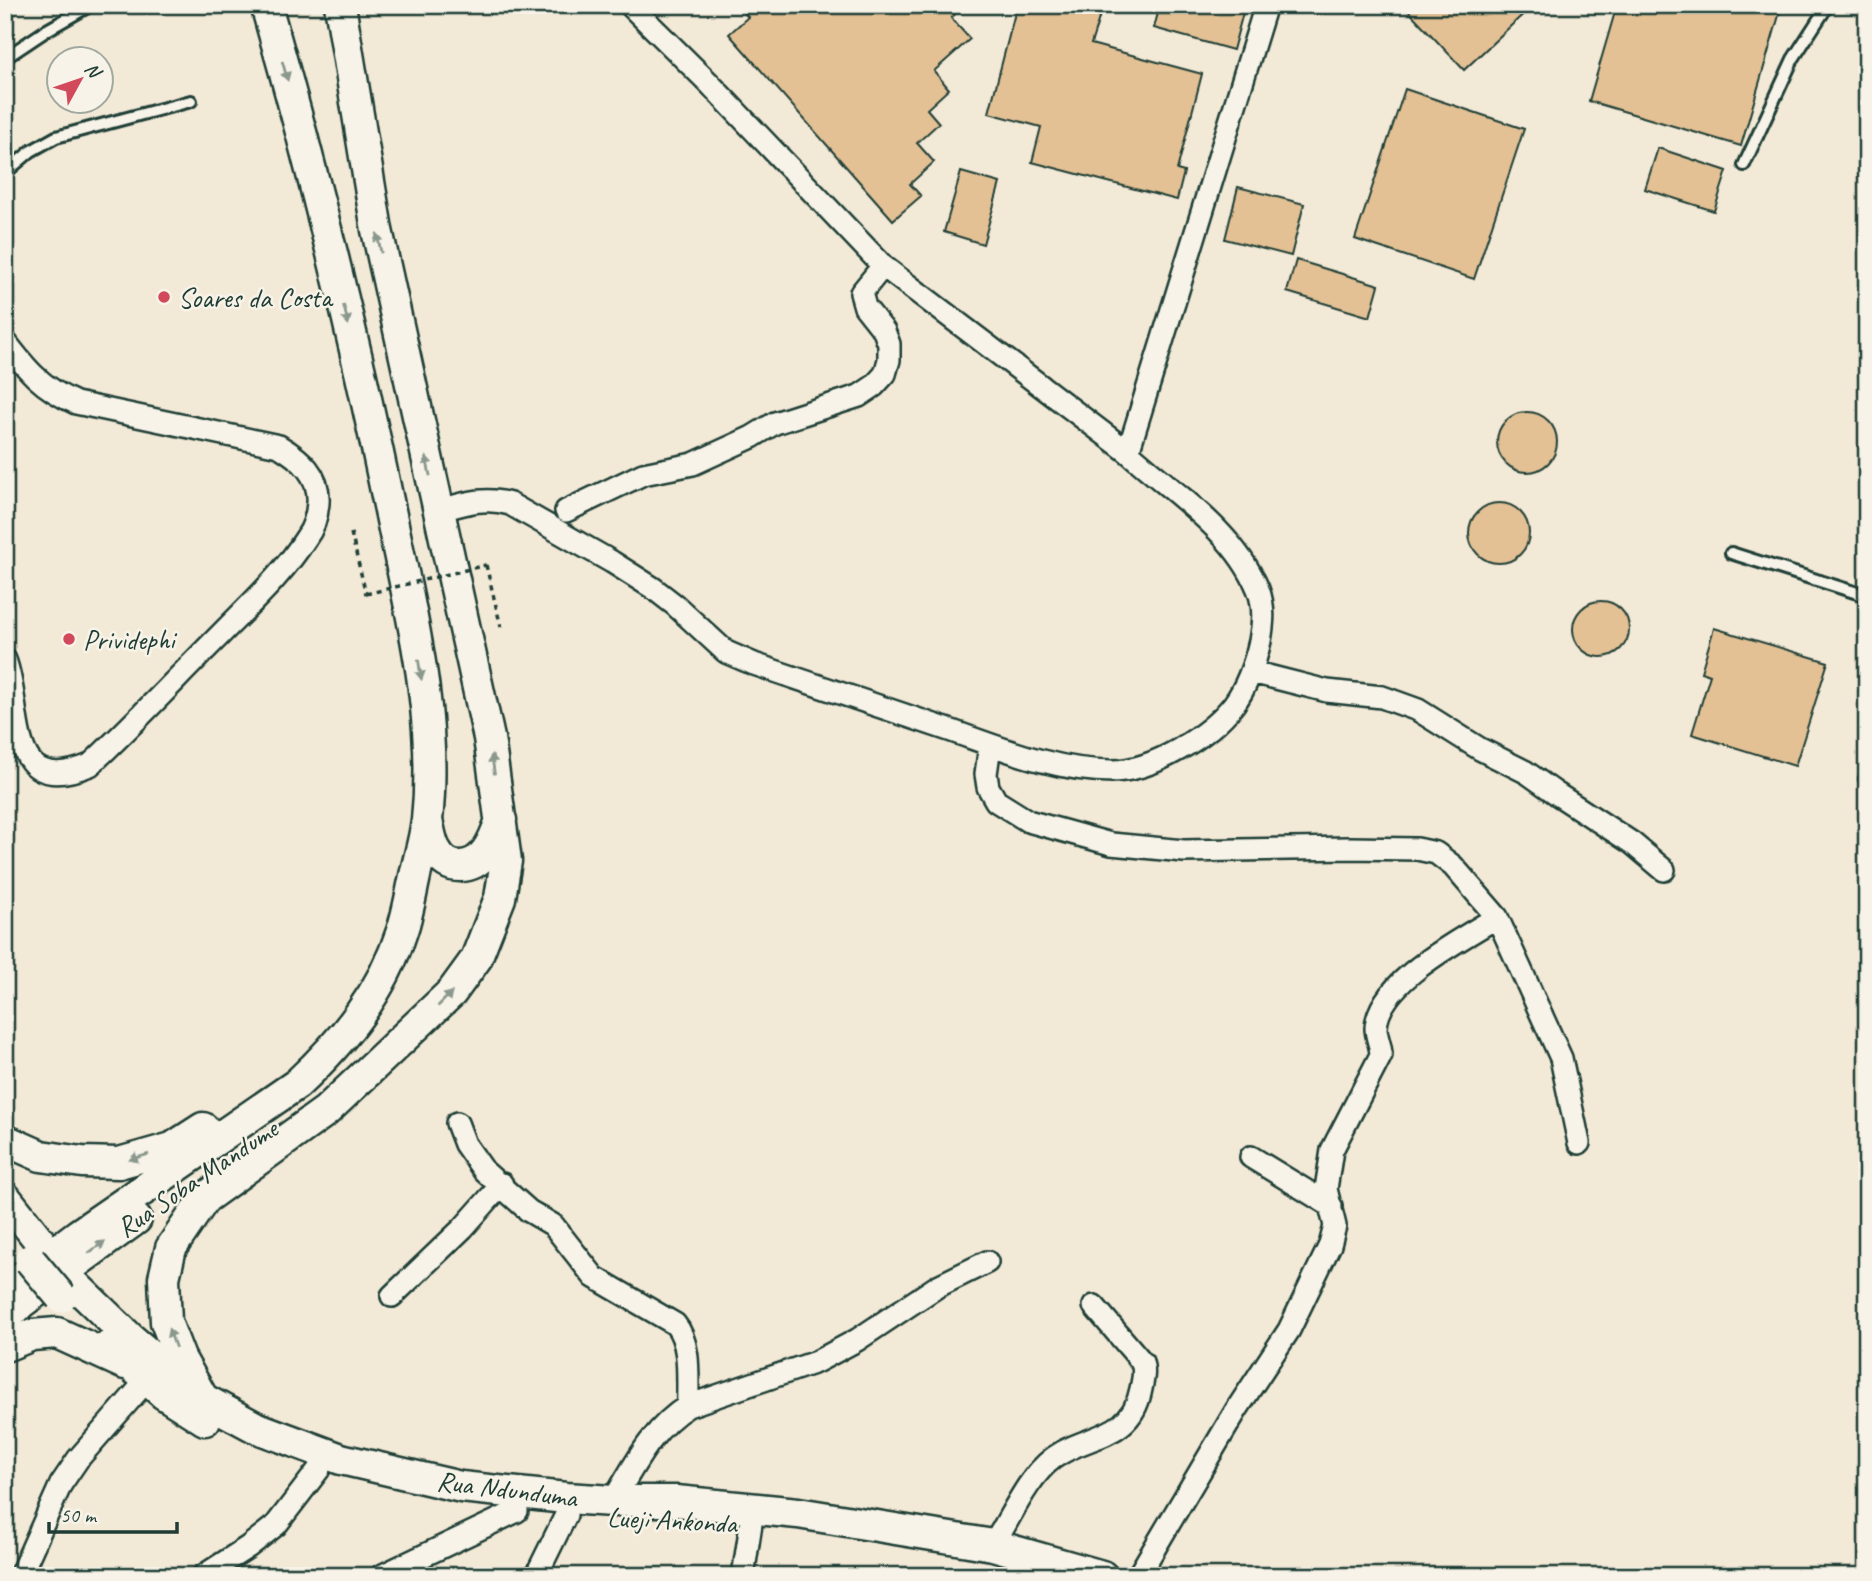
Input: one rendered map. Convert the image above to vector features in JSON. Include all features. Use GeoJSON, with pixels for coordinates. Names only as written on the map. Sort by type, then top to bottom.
{"type":"FeatureCollection","features":[{"type":"Feature","properties":{"kind":"main road"},"geometry":{"type":"LineString","coordinates":[[5,1290],[79,1234],[297,1084],[323,1059],[350,1028],[382,981],[403,929],[421,850],[427,820],[429,750],[409,602],[369,412],[298,117],[266,5]]}},
{"type":"Feature","properties":{"kind":"main road"},"geometry":{"type":"LineString","coordinates":[[197,1406],[166,1322],[164,1278],[171,1248],[205,1198],[326,1111],[452,992],[476,959],[500,898],[506,861],[489,738],[377,230],[340,5]]}},
{"type":"Feature","properties":{"kind":"main road"},"geometry":{"type":"LineString","coordinates":[[427,820],[435,850],[444,861],[456,866],[468,865],[483,856],[495,838],[501,820]]}},
{"type":"Feature","properties":{"kind":"main road"},"geometry":{"type":"LineString","coordinates":[[5,1140],[41,1156],[82,1162],[119,1163],[172,1148],[249,1099],[290,1068],[315,1044],[359,993],[393,928],[421,850]]}},
{"type":"Feature","properties":{"kind":"main road","name":"Rua Soba Mandume"},"geometry":{"type":"LineString","coordinates":[[5,1319],[22,1302],[145,1212],[396,1047]]}},
{"type":"Feature","properties":{"kind":"main road","name":"Rua Ndunduma"},"geometry":{"type":"LineString","coordinates":[[5,1197],[38,1254],[141,1374],[197,1406],[341,1459],[461,1487],[613,1501],[676,1501],[798,1513],[993,1545],[1102,1576]]}},
{"type":"Feature","properties":{"kind":"main road","name":"Rua Ndunduma"},"geometry":{"type":"LineString","coordinates":[[5,1227],[38,1254]]}},
{"type":"Feature","properties":{"kind":"main road","name":"Rua Ndunduma"},"geometry":{"type":"LineString","coordinates":[[68,1291],[91,1303],[197,1406]]}},
{"type":"Feature","properties":{"kind":"main road"},"geometry":{"type":"LineString","coordinates":[[5,1346],[32,1335],[57,1333],[141,1374]]}},
{"type":"Feature","properties":{"kind":"main road","name":"Lueji Ankonda"},"geometry":{"type":"LineString","coordinates":[[197,1406],[251,1446],[381,1486],[517,1511],[790,1527],[883,1541],[1039,1576]]}},
{"type":"Feature","properties":{"kind":"street"},"geometry":{"type":"LineString","coordinates":[[437,511],[478,499],[495,499],[510,504],[653,588],[726,652],[754,664],[1045,762],[1114,772],[1140,767],[1167,756],[1215,724],[1234,703],[1252,672],[1264,620],[1259,591],[1246,566],[1222,536],[1128,452],[1039,386],[938,305],[883,266],[709,83],[630,5]]}},
{"type":"Feature","properties":{"kind":"street"},"geometry":{"type":"LineString","coordinates":[[1128,452],[1266,5]]}},
{"type":"Feature","properties":{"kind":"street"},"geometry":{"type":"LineString","coordinates":[[566,511],[633,478],[693,464],[752,437],[775,423],[859,396],[874,386],[885,374],[889,360],[889,344],[884,331],[865,307],[861,293],[883,266]]}},
{"type":"Feature","properties":{"kind":"street"},"geometry":{"type":"LineString","coordinates":[[5,341],[40,383],[76,403],[279,446],[302,461],[312,473],[318,503],[307,537],[268,587],[90,765],[62,774],[46,772],[28,758],[20,742],[5,660]]}},
{"type":"Feature","properties":{"kind":"street"},"geometry":{"type":"LineString","coordinates":[[1252,672],[1327,691],[1382,697],[1418,710],[1480,749],[1526,772],[1632,843],[1664,870]]}},
{"type":"Feature","properties":{"kind":"street"},"geometry":{"type":"LineString","coordinates":[[990,745],[986,774],[988,787],[996,801],[1028,821],[1111,844],[1155,850],[1418,849],[1436,853],[1453,866],[1497,917],[1561,1058],[1579,1143]]}},
{"type":"Feature","properties":{"kind":"street"},"geometry":{"type":"LineString","coordinates":[[1138,1576],[1237,1409],[1289,1330],[1330,1245],[1335,1226],[1326,1189],[1332,1150],[1381,1055],[1381,1042],[1376,1032],[1378,1016],[1388,997],[1406,976],[1497,917]]}},
{"type":"Feature","properties":{"kind":"street"},"geometry":{"type":"LineString","coordinates":[[457,1123],[465,1144],[484,1171],[529,1210],[553,1225],[594,1277],[675,1324],[685,1352],[688,1406]]}},
{"type":"Feature","properties":{"kind":"street"},"geometry":{"type":"LineString","coordinates":[[1251,1157],[1331,1206]]}},
{"type":"Feature","properties":{"kind":"street"},"geometry":{"type":"LineString","coordinates":[[392,1296],[463,1228],[502,1184]]}},
{"type":"Feature","properties":{"kind":"street"},"geometry":{"type":"LineString","coordinates":[[613,1501],[667,1420],[688,1406],[816,1362],[857,1340],[938,1286],[987,1262]]}},
{"type":"Feature","properties":{"kind":"street"},"geometry":{"type":"LineString","coordinates":[[993,1545],[1037,1474],[1053,1458],[1117,1430],[1139,1399],[1145,1373],[1142,1362],[1094,1306]]}},
{"type":"Feature","properties":{"kind":"street"},"geometry":{"type":"LineString","coordinates":[[20,1576],[61,1484],[141,1374]]}},
{"type":"Feature","properties":{"kind":"street"},"geometry":{"type":"LineString","coordinates":[[203,1576],[276,1525],[319,1469]]}},
{"type":"Feature","properties":{"kind":"street"},"geometry":{"type":"LineString","coordinates":[[381,1576],[517,1511]]}},
{"type":"Feature","properties":{"kind":"street"},"geometry":{"type":"LineString","coordinates":[[536,1576],[566,1515]]}},
{"type":"Feature","properties":{"kind":"street"},"geometry":{"type":"LineString","coordinates":[[743,1576],[751,1524]]}},
{"type":"Feature","properties":{"kind":"lane"},"geometry":{"type":"LineString","coordinates":[[5,58],[91,5]]}},
{"type":"Feature","properties":{"kind":"lane"},"geometry":{"type":"LineString","coordinates":[[1745,165],[1793,59],[1828,5]]}},
{"type":"Feature","properties":{"kind":"lane"},"geometry":{"type":"LineString","coordinates":[[5,173],[31,151],[56,136],[191,101]]}},
{"type":"Feature","properties":{"kind":"lane"},"geometry":{"type":"LineString","coordinates":[[1731,553],[1867,596]]}},
{"type":"Feature","properties":{"kind":"path"},"geometry":{"type":"LineString","coordinates":[[351,533],[366,594],[486,565],[501,627]]}},
{"type":"Feature","properties":{"kind":"building"},"geometry":{"type":"Polygon","coordinates":[[[737,5],[965,5],[951,18],[970,39],[934,71],[949,89],[927,109],[939,123],[917,143],[934,162],[910,184],[921,196],[893,220],[729,34],[748,17],[737,5]]]}},
{"type":"Feature","properties":{"kind":"building"},"geometry":{"type":"Polygon","coordinates":[[[1017,5],[1103,5],[1091,44],[1202,74],[1177,170],[1184,172],[1177,200],[1032,162],[1041,127],[989,113],[1017,5]]]}},
{"type":"Feature","properties":{"kind":"building"},"geometry":{"type":"Polygon","coordinates":[[[1160,5],[1245,5],[1233,50],[1154,28],[1160,5]]]}},
{"type":"Feature","properties":{"kind":"building"},"geometry":{"type":"Polygon","coordinates":[[[1403,5],[1533,5],[1464,70],[1403,5]]]}},
{"type":"Feature","properties":{"kind":"building"},"geometry":{"type":"Polygon","coordinates":[[[1617,5],[1782,5],[1741,146],[1589,101],[1617,5]]]}},
{"type":"Feature","properties":{"kind":"building"},"geometry":{"type":"Polygon","coordinates":[[[1405,89],[1524,129],[1474,279],[1355,239],[1405,89]]]}},
{"type":"Feature","properties":{"kind":"building"},"geometry":{"type":"Polygon","coordinates":[[[1658,148],[1727,171],[1714,211],[1645,189],[1658,148]]]}},
{"type":"Feature","properties":{"kind":"building"},"geometry":{"type":"Polygon","coordinates":[[[961,172],[1000,183],[983,244],[944,232],[961,172]]]}},
{"type":"Feature","properties":{"kind":"building"},"geometry":{"type":"Polygon","coordinates":[[[1238,187],[1304,204],[1291,256],[1225,239],[1238,187]]]}},
{"type":"Feature","properties":{"kind":"building"},"geometry":{"type":"Polygon","coordinates":[[[1296,260],[1379,285],[1370,317],[1287,292],[1296,260]]]}},
{"type":"Feature","properties":{"kind":"building"},"geometry":{"type":"Polygon","coordinates":[[[1527,412],[1544,417],[1552,425],[1557,442],[1552,459],[1544,467],[1527,472],[1510,467],[1502,459],[1497,442],[1502,425],[1510,417],[1527,412]]]}},
{"type":"Feature","properties":{"kind":"building"},"geometry":{"type":"Polygon","coordinates":[[[1499,503],[1511,505],[1524,516],[1529,533],[1527,545],[1516,558],[1499,563],[1487,561],[1474,550],[1469,533],[1471,521],[1482,508],[1499,503]]]}},
{"type":"Feature","properties":{"kind":"building"},"geometry":{"type":"Polygon","coordinates":[[[1601,601],[1612,603],[1621,609],[1627,618],[1627,640],[1621,649],[1612,655],[1601,657],[1590,655],[1581,649],[1575,640],[1573,629],[1575,618],[1581,609],[1590,603],[1601,601]]]}},
{"type":"Feature","properties":{"kind":"building"},"geometry":{"type":"Polygon","coordinates":[[[1714,628],[1828,662],[1795,766],[1692,734],[1710,675],[1701,672],[1714,628]]]}},
{"type":"Feature","properties":{"kind":"place","name":"Soares da Costa"},"geometry":{"type":"Point","coordinates":[164,297]}},
{"type":"Feature","properties":{"kind":"place","name":"Prividephi"},"geometry":{"type":"Point","coordinates":[69,639]}}]}
